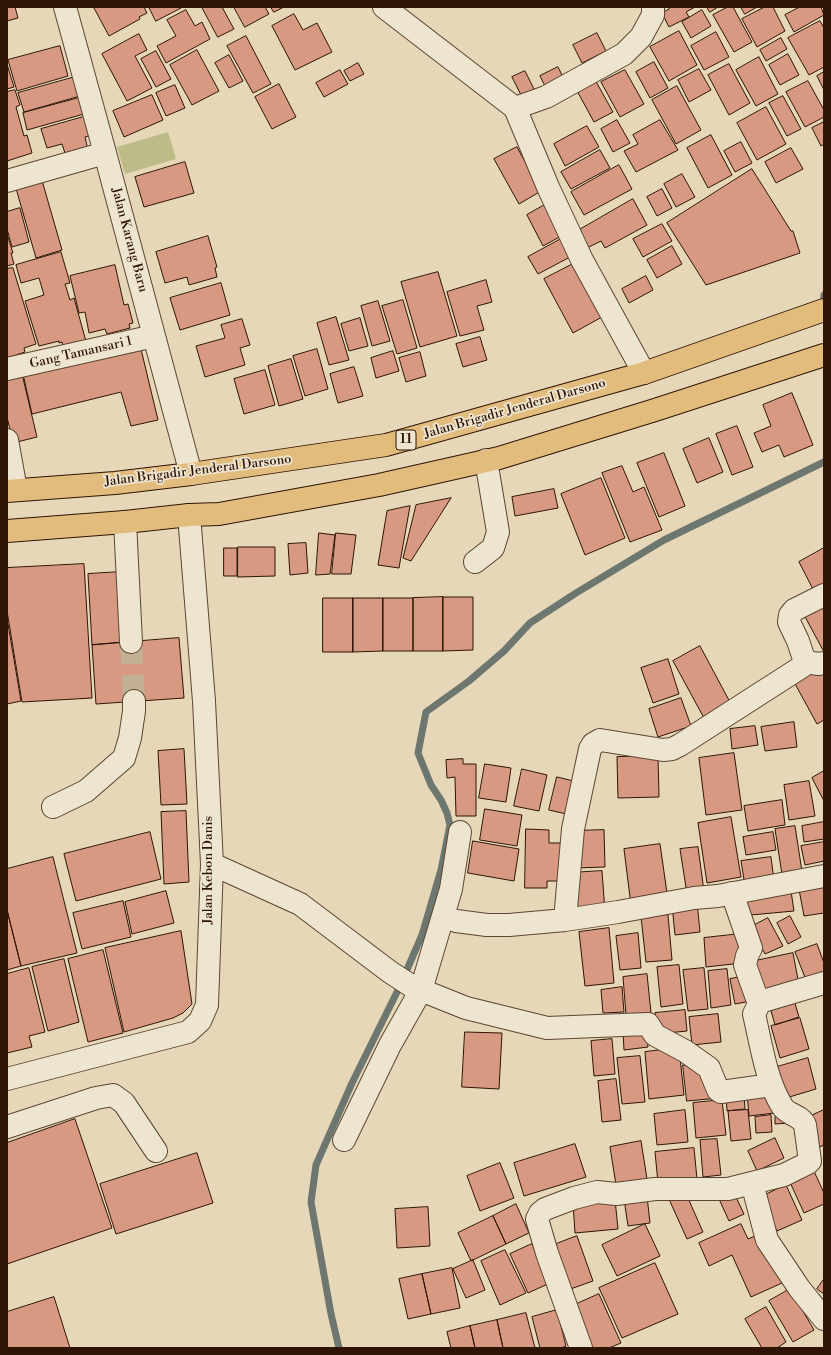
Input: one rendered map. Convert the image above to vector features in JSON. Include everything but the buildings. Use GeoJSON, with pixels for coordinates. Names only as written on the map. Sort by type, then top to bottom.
{"type":"FeatureCollection","features":[{"type":"Feature","properties":{"kind":"highway","name":"Jalan Brigadir Jenderal Darsono"},"geometry":{"type":"LineString","coordinates":[[12,491],[115,483],[191,474],[386,445],[644,373],[824,310]]}},
{"type":"Feature","properties":{"kind":"highway"},"geometry":{"type":"LineString","coordinates":[[7,531],[125,522],[189,515],[219,514],[379,486],[486,460],[655,410],[824,355]]}},
{"type":"Feature","properties":{"kind":"street","name":"Jalan Karang Baru"},"geometry":{"type":"LineString","coordinates":[[65,7],[106,153],[191,474]]}},
{"type":"Feature","properties":{"kind":"street"},"geometry":{"type":"LineString","coordinates":[[384,7],[515,108],[548,187],[582,260],[644,373]]}},
{"type":"Feature","properties":{"kind":"street"},"geometry":{"type":"LineString","coordinates":[[515,108],[546,97],[624,54],[641,37],[653,15],[653,7]]}},
{"type":"Feature","properties":{"kind":"street"},"geometry":{"type":"LineString","coordinates":[[7,181],[106,153]]}},
{"type":"Feature","properties":{"kind":"street","name":"Gang Tamansari 1"},"geometry":{"type":"LineString","coordinates":[[7,369],[154,336]]}},
{"type":"Feature","properties":{"kind":"street"},"geometry":{"type":"LineString","coordinates":[[7,440],[12,491]]}},
{"type":"Feature","properties":{"kind":"street"},"geometry":{"type":"LineString","coordinates":[[475,562],[493,548],[498,532],[486,460]]}},
{"type":"Feature","properties":{"kind":"street","name":"Jalan Kebon Danis"},"geometry":{"type":"LineString","coordinates":[[7,1079],[188,1032],[200,1021],[207,1005],[212,864],[204,701],[189,515]]}},
{"type":"Feature","properties":{"kind":"street"},"geometry":{"type":"LineString","coordinates":[[125,522],[130,642]]}},
{"type":"Feature","properties":{"kind":"street"},"geometry":{"type":"LineString","coordinates":[[565,920],[573,829],[590,749],[593,744],[600,740],[663,750],[676,747],[798,670],[814,662],[798,641],[789,622],[790,615],[794,610],[824,595]]}},
{"type":"Feature","properties":{"kind":"street"},"geometry":{"type":"LineString","coordinates":[[53,807],[86,791],[124,758],[130,738],[134,701]]}},
{"type":"Feature","properties":{"kind":"street"},"geometry":{"type":"LineString","coordinates":[[344,1140],[417,988],[451,889],[460,832]]}},
{"type":"Feature","properties":{"kind":"street"},"geometry":{"type":"LineString","coordinates":[[212,864],[300,904],[390,972],[417,988],[466,1008],[547,1028],[648,1024],[655,1035],[685,1051],[709,1068],[718,1090],[721,1092],[772,1085]]}},
{"type":"Feature","properties":{"kind":"street"},"geometry":{"type":"LineString","coordinates":[[442,917],[456,921],[509,925],[565,920],[694,898],[718,896],[824,876]]}},
{"type":"Feature","properties":{"kind":"street"},"geometry":{"type":"LineString","coordinates":[[732,893],[751,948],[745,965],[759,1004]]}},
{"type":"Feature","properties":{"kind":"street"},"geometry":{"type":"LineString","coordinates":[[581,1348],[547,1253],[537,1219],[540,1213],[545,1209],[574,1198],[597,1192],[616,1194],[654,1190],[728,1189],[784,1175],[810,1161],[803,1120],[784,1109],[772,1085],[754,1014],[759,1004],[763,1001],[824,983]]}},
{"type":"Feature","properties":{"kind":"street"},"geometry":{"type":"LineString","coordinates":[[7,1127],[96,1098],[112,1095],[124,1103],[156,1151]]}},
{"type":"Feature","properties":{"kind":"street"},"geometry":{"type":"LineString","coordinates":[[752,1184],[767,1240],[799,1288],[824,1319]]}},
{"type":"Feature","properties":{"kind":"shaded area"},"geometry":{"type":"Polygon","coordinates":[[[168,132],[176,159],[125,174],[117,147],[168,132]]]}},
{"type":"Feature","properties":{"kind":"waterway"},"geometry":{"type":"LineString","coordinates":[[824,295],[824,308]]}},
{"type":"Feature","properties":{"kind":"waterway"},"geometry":{"type":"LineString","coordinates":[[339,1348],[331,1314],[311,1202],[316,1165],[352,1083],[399,988],[422,935],[441,870],[450,825],[447,813],[441,800],[431,785],[418,753],[426,712],[469,681],[504,651],[530,623],[576,593],[664,540],[824,462]]}},
{"type":"Feature","properties":{"kind":"tunnel"},"geometry":{"type":"LineString","coordinates":[[131,642],[134,701]]}}]}
